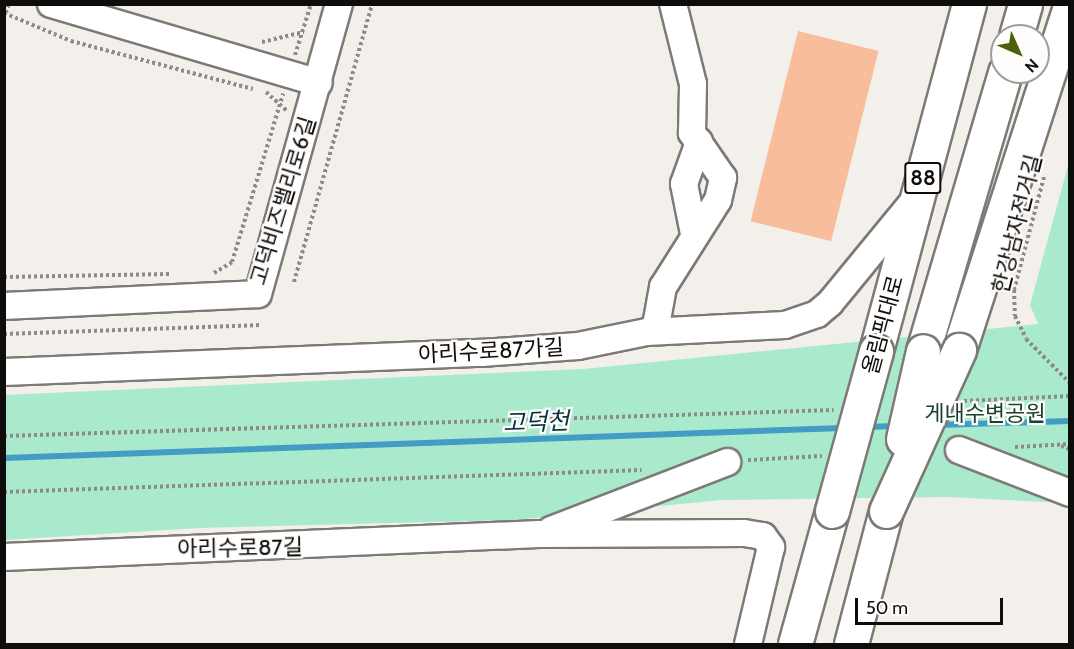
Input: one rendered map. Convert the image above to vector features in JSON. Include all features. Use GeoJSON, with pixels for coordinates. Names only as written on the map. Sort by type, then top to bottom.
{"type":"FeatureCollection","features":[{"type":"Feature","properties":{"kind":"highway"},"geometry":{"type":"LineString","coordinates":[[1019,24],[1025,4]]}},
{"type":"Feature","properties":{"kind":"highway","name":"올림픽대로"},"geometry":{"type":"LineString","coordinates":[[795,645],[969,6]]}},
{"type":"Feature","properties":{"kind":"highway"},"geometry":{"type":"LineString","coordinates":[[886,511],[959,350],[1070,6]]}},
{"type":"Feature","properties":{"kind":"highway","name":"올림픽대로"},"geometry":{"type":"LineString","coordinates":[[851,645],[886,511],[923,351],[1001,84]]}},
{"type":"Feature","properties":{"kind":"street"},"geometry":{"type":"LineString","coordinates":[[51,4],[302,78]]}},
{"type":"Feature","properties":{"kind":"street","name":"고덕비즈밸리로6길"},"geometry":{"type":"LineString","coordinates":[[4,306],[258,294],[302,78],[339,4]]}},
{"type":"Feature","properties":{"kind":"street"},"geometry":{"type":"LineString","coordinates":[[655,331],[663,287],[694,234],[718,200],[723,178],[699,142],[691,119],[693,84],[673,4]]}},
{"type":"Feature","properties":{"kind":"street"},"geometry":{"type":"LineString","coordinates":[[694,234],[684,184],[699,142]]}},
{"type":"Feature","properties":{"kind":"street","name":"아리수로87가길"},"geometry":{"type":"LineString","coordinates":[[4,372],[482,352],[578,346],[655,331],[785,325],[817,314],[919,195]]}},
{"type":"Feature","properties":{"kind":"street"},"geometry":{"type":"LineString","coordinates":[[959,450],[1070,494]]}},
{"type":"Feature","properties":{"kind":"street"},"geometry":{"type":"LineString","coordinates":[[539,534],[727,462]]}},
{"type":"Feature","properties":{"kind":"street"},"geometry":{"type":"LineString","coordinates":[[539,534],[763,536],[771,548],[769,564],[748,645]]}},
{"type":"Feature","properties":{"kind":"street","name":"아리수로87길"},"geometry":{"type":"LineString","coordinates":[[4,557],[475,539],[539,534]]}},
{"type":"Feature","properties":{"kind":"path"},"geometry":{"type":"LineString","coordinates":[[9,4],[5,13],[71,42],[269,93],[289,113]]}},
{"type":"Feature","properties":{"kind":"path"},"geometry":{"type":"LineString","coordinates":[[286,124],[302,78],[302,33],[311,4]]}},
{"type":"Feature","properties":{"kind":"path"},"geometry":{"type":"LineString","coordinates":[[294,282],[372,4]]}},
{"type":"Feature","properties":{"kind":"path"},"geometry":{"type":"LineString","coordinates":[[253,39],[264,42],[309,30]]}},
{"type":"Feature","properties":{"kind":"path"},"geometry":{"type":"LineString","coordinates":[[204,273],[232,262],[280,104],[302,78]]}},
{"type":"Feature","properties":{"kind":"path","name":"한강남자전거길"},"geometry":{"type":"LineString","coordinates":[[1046,172],[1014,290],[1015,316],[1026,339],[1070,383]]}},
{"type":"Feature","properties":{"kind":"path"},"geometry":{"type":"LineString","coordinates":[[4,277],[180,273]]}},
{"type":"Feature","properties":{"kind":"path"},"geometry":{"type":"LineString","coordinates":[[4,334],[262,325]]}},
{"type":"Feature","properties":{"kind":"path"},"geometry":{"type":"LineString","coordinates":[[956,402],[1070,396]]}},
{"type":"Feature","properties":{"kind":"path"},"geometry":{"type":"LineString","coordinates":[[4,435],[845,409]]}},
{"type":"Feature","properties":{"kind":"path"},"geometry":{"type":"LineString","coordinates":[[1003,448],[1070,444]]}},
{"type":"Feature","properties":{"kind":"path"},"geometry":{"type":"LineString","coordinates":[[1058,445],[1070,449]]}},
{"type":"Feature","properties":{"kind":"path"},"geometry":{"type":"LineString","coordinates":[[727,462],[833,456]]}},
{"type":"Feature","properties":{"kind":"path"},"geometry":{"type":"LineString","coordinates":[[4,492],[652,469]]}},
{"type":"Feature","properties":{"kind":"green space","name":"게내수변공원"},"geometry":{"type":"Polygon","coordinates":[[[1069,162],[1069,503],[946,497],[722,500],[514,520],[199,528],[5,540],[4,395],[583,369],[1038,324],[1030,305],[1069,162]]]}},
{"type":"Feature","properties":{"kind":"building"},"geometry":{"type":"Polygon","coordinates":[[[798,31],[879,51],[831,241],[751,221],[798,31]]]}},
{"type":"Feature","properties":{"kind":"waterway","name":"고덕천"},"geometry":{"type":"LineString","coordinates":[[937,425],[1070,421]]}},
{"type":"Feature","properties":{"kind":"waterway","name":"고덕천"},"geometry":{"type":"LineString","coordinates":[[865,427],[897,426]]}},
{"type":"Feature","properties":{"kind":"waterway","name":"고덕천"},"geometry":{"type":"LineString","coordinates":[[4,458],[843,428]]}}]}
